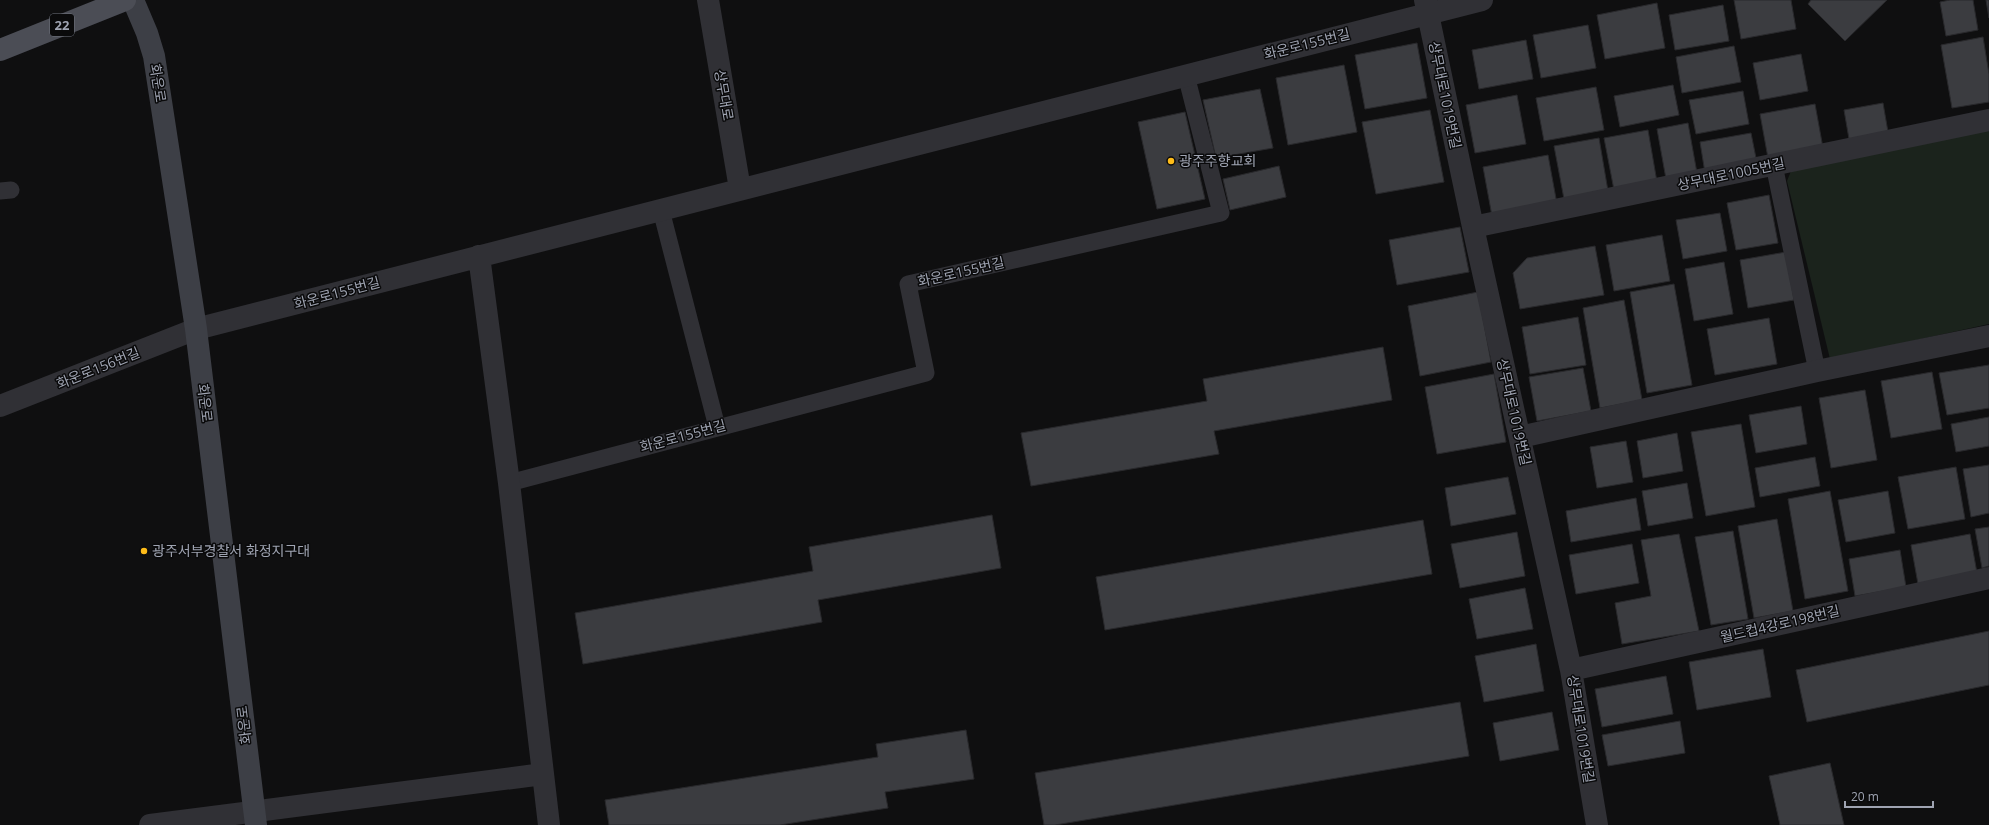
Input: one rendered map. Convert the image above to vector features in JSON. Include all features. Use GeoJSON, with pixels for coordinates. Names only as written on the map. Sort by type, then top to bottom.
{"type":"FeatureCollection","features":[{"type":"Feature","properties":{"kind":"main road","name":"22"},"geometry":{"type":"LineString","coordinates":[[0,50],[125,0]]}},
{"type":"Feature","properties":{"kind":"street","name":"화운로"},"geometry":{"type":"LineString","coordinates":[[133,0],[147,33],[154,56],[196,329],[255,818]]}},
{"type":"Feature","properties":{"kind":"street","name":"상무대로"},"geometry":{"type":"LineString","coordinates":[[708,0],[740,190]]}},
{"type":"Feature","properties":{"kind":"street","name":"화운로155번길"},"geometry":{"type":"LineString","coordinates":[[196,329],[1186,75],[1427,7],[1482,0]]}},
{"type":"Feature","properties":{"kind":"street","name":"상무대로1019번길"},"geometry":{"type":"LineString","coordinates":[[1427,7],[1473,227],[1571,670],[1597,825]]}},
{"type":"Feature","properties":{"kind":"street","name":"상무대로1005번길"},"geometry":{"type":"LineString","coordinates":[[1473,227],[1989,120]]}},
{"type":"Feature","properties":{"kind":"street"},"geometry":{"type":"LineString","coordinates":[[479,256],[509,483],[549,825]]}},
{"type":"Feature","properties":{"kind":"street","name":"화운로156번길"},"geometry":{"type":"LineString","coordinates":[[0,406],[196,329]]}},
{"type":"Feature","properties":{"kind":"street"},"geometry":{"type":"LineString","coordinates":[[1520,437],[1989,336]]}},
{"type":"Feature","properties":{"kind":"street","name":"월드컵4강로198번길"},"geometry":{"type":"LineString","coordinates":[[1571,670],[1989,578]]}},
{"type":"Feature","properties":{"kind":"street"},"geometry":{"type":"LineString","coordinates":[[150,825],[255,818],[544,774]]}},
{"type":"Feature","properties":{"kind":"lane","name":"화운로155번길"},"geometry":{"type":"LineString","coordinates":[[509,483],[926,373],[908,284],[1220,213],[1186,75]]}},
{"type":"Feature","properties":{"kind":"lane"},"geometry":{"type":"LineString","coordinates":[[1774,165],[1818,372]]}},
{"type":"Feature","properties":{"kind":"lane"},"geometry":{"type":"LineString","coordinates":[[661,210],[717,427]]}},
{"type":"Feature","properties":{"kind":"shaded area"},"geometry":{"type":"Polygon","coordinates":[[[1989,127],[1989,324],[1830,359],[1787,181],[1793,166],[1989,127]]]}},
{"type":"Feature","properties":{"kind":"building"},"geometry":{"type":"Polygon","coordinates":[[[1734,0],[1791,0],[1796,29],[1741,39],[1734,0]]]}},
{"type":"Feature","properties":{"kind":"building"},"geometry":{"type":"Polygon","coordinates":[[[1811,0],[1887,0],[1845,41],[1808,4],[1811,0]]]}},
{"type":"Feature","properties":{"kind":"building"},"geometry":{"type":"Polygon","coordinates":[[[1950,0],[1973,0],[1978,30],[1946,36],[1940,2],[1950,0]]]}},
{"type":"Feature","properties":{"kind":"building"},"geometry":{"type":"Polygon","coordinates":[[[1986,0],[1989,0],[1989,18],[1986,0]]]}},
{"type":"Feature","properties":{"kind":"building"},"geometry":{"type":"Polygon","coordinates":[[[1657,3],[1665,48],[1605,59],[1597,15],[1657,3]]]}},
{"type":"Feature","properties":{"kind":"building"},"geometry":{"type":"Polygon","coordinates":[[[1723,5],[1729,41],[1675,50],[1669,15],[1723,5]]]}},
{"type":"Feature","properties":{"kind":"building"},"geometry":{"type":"Polygon","coordinates":[[[1588,25],[1596,68],[1541,78],[1533,35],[1588,25]]]}},
{"type":"Feature","properties":{"kind":"building"},"geometry":{"type":"Polygon","coordinates":[[[1983,37],[1989,74],[1989,102],[1952,108],[1941,45],[1983,37]]]}},
{"type":"Feature","properties":{"kind":"building"},"geometry":{"type":"Polygon","coordinates":[[[1526,40],[1533,79],[1479,89],[1472,50],[1526,40]]]}},
{"type":"Feature","properties":{"kind":"building"},"geometry":{"type":"Polygon","coordinates":[[[1417,43],[1427,98],[1365,109],[1355,55],[1417,43]]]}},
{"type":"Feature","properties":{"kind":"building"},"geometry":{"type":"Polygon","coordinates":[[[1734,46],[1741,82],[1682,93],[1676,57],[1734,46]]]}},
{"type":"Feature","properties":{"kind":"building"},"geometry":{"type":"Polygon","coordinates":[[[1801,54],[1808,91],[1760,100],[1753,63],[1801,54]]]}},
{"type":"Feature","properties":{"kind":"building"},"geometry":{"type":"Polygon","coordinates":[[[1344,65],[1357,132],[1288,145],[1276,78],[1344,65]]]}},
{"type":"Feature","properties":{"kind":"building"},"geometry":{"type":"Polygon","coordinates":[[[1673,85],[1679,115],[1620,127],[1614,96],[1673,85]]]}},
{"type":"Feature","properties":{"kind":"building"},"geometry":{"type":"Polygon","coordinates":[[[1596,87],[1604,130],[1544,141],[1536,98],[1596,87]]]}},
{"type":"Feature","properties":{"kind":"building"},"geometry":{"type":"Polygon","coordinates":[[[1260,89],[1273,148],[1216,158],[1203,100],[1260,89]]]}},
{"type":"Feature","properties":{"kind":"building"},"geometry":{"type":"Polygon","coordinates":[[[1743,91],[1749,124],[1696,134],[1689,100],[1743,91]]]}},
{"type":"Feature","properties":{"kind":"building"},"geometry":{"type":"Polygon","coordinates":[[[1517,95],[1526,144],[1475,153],[1466,105],[1517,95]]]}},
{"type":"Feature","properties":{"kind":"building"},"geometry":{"type":"Polygon","coordinates":[[[1883,103],[1888,132],[1849,139],[1844,110],[1883,103]]]}},
{"type":"Feature","properties":{"kind":"building"},"geometry":{"type":"Polygon","coordinates":[[[1815,104],[1823,148],[1768,158],[1760,114],[1815,104]]]}},
{"type":"Feature","properties":{"kind":"building"},"geometry":{"type":"Polygon","coordinates":[[[1430,110],[1444,182],[1376,194],[1362,122],[1430,110]]]}},
{"type":"Feature","properties":{"kind":"building","name":"광주주향교회"},"geometry":{"type":"Polygon","coordinates":[[[1185,112],[1205,199],[1157,209],[1138,122],[1185,112]]]}},
{"type":"Feature","properties":{"kind":"building"},"geometry":{"type":"Polygon","coordinates":[[[1688,123],[1697,173],[1666,179],[1657,129],[1688,123]]]}},
{"type":"Feature","properties":{"kind":"building"},"geometry":{"type":"Polygon","coordinates":[[[1648,130],[1657,182],[1614,190],[1604,138],[1648,130]]]}},
{"type":"Feature","properties":{"kind":"building"},"geometry":{"type":"Polygon","coordinates":[[[1751,133],[1757,163],[1705,173],[1700,142],[1751,133]]]}},
{"type":"Feature","properties":{"kind":"building"},"geometry":{"type":"Polygon","coordinates":[[[1599,138],[1608,191],[1564,199],[1554,146],[1599,138]]]}},
{"type":"Feature","properties":{"kind":"building"},"geometry":{"type":"Polygon","coordinates":[[[1548,155],[1557,204],[1492,216],[1483,167],[1548,155]]]}},
{"type":"Feature","properties":{"kind":"building"},"geometry":{"type":"Polygon","coordinates":[[[1279,166],[1286,197],[1230,210],[1223,179],[1279,166]]]}},
{"type":"Feature","properties":{"kind":"building"},"geometry":{"type":"Polygon","coordinates":[[[1769,195],[1778,243],[1736,250],[1727,203],[1769,195]]]}},
{"type":"Feature","properties":{"kind":"building"},"geometry":{"type":"Polygon","coordinates":[[[1720,213],[1727,251],[1683,259],[1676,220],[1720,213]]]}},
{"type":"Feature","properties":{"kind":"building"},"geometry":{"type":"Polygon","coordinates":[[[1460,227],[1469,272],[1397,285],[1389,240],[1460,227]]]}},
{"type":"Feature","properties":{"kind":"building"},"geometry":{"type":"Polygon","coordinates":[[[1662,235],[1670,281],[1614,291],[1606,245],[1662,235]]]}},
{"type":"Feature","properties":{"kind":"building"},"geometry":{"type":"Polygon","coordinates":[[[1595,246],[1604,295],[1520,309],[1513,273],[1527,258],[1595,246]]]}},
{"type":"Feature","properties":{"kind":"building"},"geometry":{"type":"Polygon","coordinates":[[[1786,252],[1794,300],[1748,308],[1740,260],[1786,252]]]}},
{"type":"Feature","properties":{"kind":"building"},"geometry":{"type":"Polygon","coordinates":[[[1724,262],[1733,314],[1694,321],[1685,269],[1724,262]]]}},
{"type":"Feature","properties":{"kind":"building"},"geometry":{"type":"Polygon","coordinates":[[[1674,284],[1692,385],[1647,393],[1630,292],[1674,284]]]}},
{"type":"Feature","properties":{"kind":"building"},"geometry":{"type":"Polygon","coordinates":[[[1478,292],[1491,362],[1420,376],[1408,306],[1478,292]]]}},
{"type":"Feature","properties":{"kind":"building"},"geometry":{"type":"Polygon","coordinates":[[[1624,300],[1642,400],[1600,408],[1583,308],[1624,300]]]}},
{"type":"Feature","properties":{"kind":"building"},"geometry":{"type":"Polygon","coordinates":[[[1578,317],[1586,365],[1530,374],[1522,327],[1578,317]]]}},
{"type":"Feature","properties":{"kind":"building"},"geometry":{"type":"Polygon","coordinates":[[[1769,318],[1777,364],[1715,375],[1707,329],[1769,318]]]}},
{"type":"Feature","properties":{"kind":"building"},"geometry":{"type":"Polygon","coordinates":[[[1383,347],[1392,400],[1214,431],[1219,454],[1031,486],[1021,433],[1207,401],[1203,379],[1383,347]]]}},
{"type":"Feature","properties":{"kind":"building"},"geometry":{"type":"Polygon","coordinates":[[[1989,365],[1989,408],[1947,415],[1939,373],[1989,365]]]}},
{"type":"Feature","properties":{"kind":"building"},"geometry":{"type":"Polygon","coordinates":[[[1583,368],[1591,411],[1537,421],[1529,377],[1583,368]]]}},
{"type":"Feature","properties":{"kind":"building"},"geometry":{"type":"Polygon","coordinates":[[[1932,372],[1942,429],[1891,438],[1881,381],[1932,372]]]}},
{"type":"Feature","properties":{"kind":"building"},"geometry":{"type":"Polygon","coordinates":[[[1494,374],[1506,442],[1437,454],[1425,387],[1494,374]]]}},
{"type":"Feature","properties":{"kind":"building"},"geometry":{"type":"Polygon","coordinates":[[[1865,390],[1877,460],[1831,468],[1819,398],[1865,390]]]}},
{"type":"Feature","properties":{"kind":"building"},"geometry":{"type":"Polygon","coordinates":[[[1801,406],[1807,444],[1756,453],[1749,415],[1801,406]]]}},
{"type":"Feature","properties":{"kind":"building"},"geometry":{"type":"Polygon","coordinates":[[[1989,417],[1989,446],[1956,452],[1951,424],[1989,417]]]}},
{"type":"Feature","properties":{"kind":"building"},"geometry":{"type":"Polygon","coordinates":[[[1741,424],[1755,507],[1706,516],[1691,432],[1741,424]]]}},
{"type":"Feature","properties":{"kind":"building"},"geometry":{"type":"Polygon","coordinates":[[[1677,433],[1683,471],[1643,478],[1637,441],[1677,433]]]}},
{"type":"Feature","properties":{"kind":"building"},"geometry":{"type":"Polygon","coordinates":[[[1626,441],[1633,482],[1597,488],[1590,447],[1626,441]]]}},
{"type":"Feature","properties":{"kind":"building"},"geometry":{"type":"Polygon","coordinates":[[[1815,457],[1820,486],[1760,497],[1755,468],[1815,457]]]}},
{"type":"Feature","properties":{"kind":"building"},"geometry":{"type":"Polygon","coordinates":[[[1989,465],[1989,513],[1971,517],[1963,469],[1989,465]]]}},
{"type":"Feature","properties":{"kind":"building"},"geometry":{"type":"Polygon","coordinates":[[[1956,467],[1965,519],[1908,529],[1898,477],[1956,467]]]}},
{"type":"Feature","properties":{"kind":"building"},"geometry":{"type":"Polygon","coordinates":[[[1508,477],[1516,514],[1451,526],[1445,488],[1508,477]]]}},
{"type":"Feature","properties":{"kind":"building"},"geometry":{"type":"Polygon","coordinates":[[[1687,483],[1693,518],[1648,526],[1642,491],[1687,483]]]}},
{"type":"Feature","properties":{"kind":"building"},"geometry":{"type":"Polygon","coordinates":[[[1830,491],[1848,591],[1805,599],[1788,499],[1830,491]]]}},
{"type":"Feature","properties":{"kind":"building"},"geometry":{"type":"Polygon","coordinates":[[[1888,491],[1895,533],[1846,542],[1838,500],[1888,491]]]}},
{"type":"Feature","properties":{"kind":"building"},"geometry":{"type":"Polygon","coordinates":[[[1636,498],[1641,530],[1571,542],[1566,511],[1636,498]]]}},
{"type":"Feature","properties":{"kind":"building"},"geometry":{"type":"Polygon","coordinates":[[[992,515],[1001,568],[818,600],[822,622],[583,664],[575,613],[813,571],[809,547],[992,515]]]}},
{"type":"Feature","properties":{"kind":"building"},"geometry":{"type":"Polygon","coordinates":[[[1777,519],[1793,611],[1754,618],[1738,526],[1777,519]]]}},
{"type":"Feature","properties":{"kind":"building"},"geometry":{"type":"Polygon","coordinates":[[[1423,520],[1432,574],[1105,630],[1096,577],[1423,520]]]}},
{"type":"Feature","properties":{"kind":"building"},"geometry":{"type":"Polygon","coordinates":[[[1989,527],[1989,566],[1982,568],[1975,529],[1989,527]]]}},
{"type":"Feature","properties":{"kind":"building"},"geometry":{"type":"Polygon","coordinates":[[[1733,531],[1748,619],[1711,625],[1695,537],[1733,531]]]}},
{"type":"Feature","properties":{"kind":"building"},"geometry":{"type":"Polygon","coordinates":[[[1517,532],[1525,576],[1460,588],[1451,544],[1517,532]]]}},
{"type":"Feature","properties":{"kind":"building"},"geometry":{"type":"Polygon","coordinates":[[[1679,534],[1699,631],[1622,644],[1615,603],[1651,596],[1641,540],[1679,534]]]}},
{"type":"Feature","properties":{"kind":"building"},"geometry":{"type":"Polygon","coordinates":[[[1970,534],[1977,573],[1918,584],[1911,545],[1970,534]]]}},
{"type":"Feature","properties":{"kind":"building"},"geometry":{"type":"Polygon","coordinates":[[[1632,544],[1639,583],[1576,594],[1569,555],[1632,544]]]}},
{"type":"Feature","properties":{"kind":"building"},"geometry":{"type":"Polygon","coordinates":[[[1900,550],[1906,587],[1855,596],[1849,559],[1900,550]]]}},
{"type":"Feature","properties":{"kind":"building"},"geometry":{"type":"Polygon","coordinates":[[[1525,588],[1533,629],[1477,639],[1469,599],[1525,588]]]}},
{"type":"Feature","properties":{"kind":"building"},"geometry":{"type":"Polygon","coordinates":[[[1989,631],[1989,685],[1807,722],[1796,670],[1989,631]]]}},
{"type":"Feature","properties":{"kind":"building"},"geometry":{"type":"Polygon","coordinates":[[[1536,644],[1544,691],[1484,702],[1475,656],[1536,644]]]}},
{"type":"Feature","properties":{"kind":"building"},"geometry":{"type":"Polygon","coordinates":[[[1763,649],[1771,697],[1697,710],[1689,662],[1763,649]]]}},
{"type":"Feature","properties":{"kind":"building"},"geometry":{"type":"Polygon","coordinates":[[[1666,676],[1673,714],[1602,727],[1595,689],[1666,676]]]}},
{"type":"Feature","properties":{"kind":"building"},"geometry":{"type":"Polygon","coordinates":[[[1460,702],[1469,756],[1055,825],[1044,825],[1035,773],[1460,702]]]}},
{"type":"Feature","properties":{"kind":"building"},"geometry":{"type":"Polygon","coordinates":[[[1552,712],[1559,750],[1500,761],[1493,723],[1552,712]]]}},
{"type":"Feature","properties":{"kind":"building"},"geometry":{"type":"Polygon","coordinates":[[[1680,721],[1685,753],[1608,766],[1602,735],[1680,721]]]}},
{"type":"Feature","properties":{"kind":"building"},"geometry":{"type":"Polygon","coordinates":[[[966,730],[974,779],[885,792],[888,808],[780,825],[609,825],[605,800],[878,757],[876,744],[966,730]]]}},
{"type":"Feature","properties":{"kind":"building"},"geometry":{"type":"Polygon","coordinates":[[[1830,763],[1844,825],[1780,825],[1769,776],[1830,763]]]}},
{"type":"Feature","properties":{"kind":"place","name":"광주주향교회"},"geometry":{"type":"Point","coordinates":[1171,161]}},
{"type":"Feature","properties":{"kind":"place","name":"광주서부경찰서 화정지구대"},"geometry":{"type":"Point","coordinates":[144,551]}}]}
